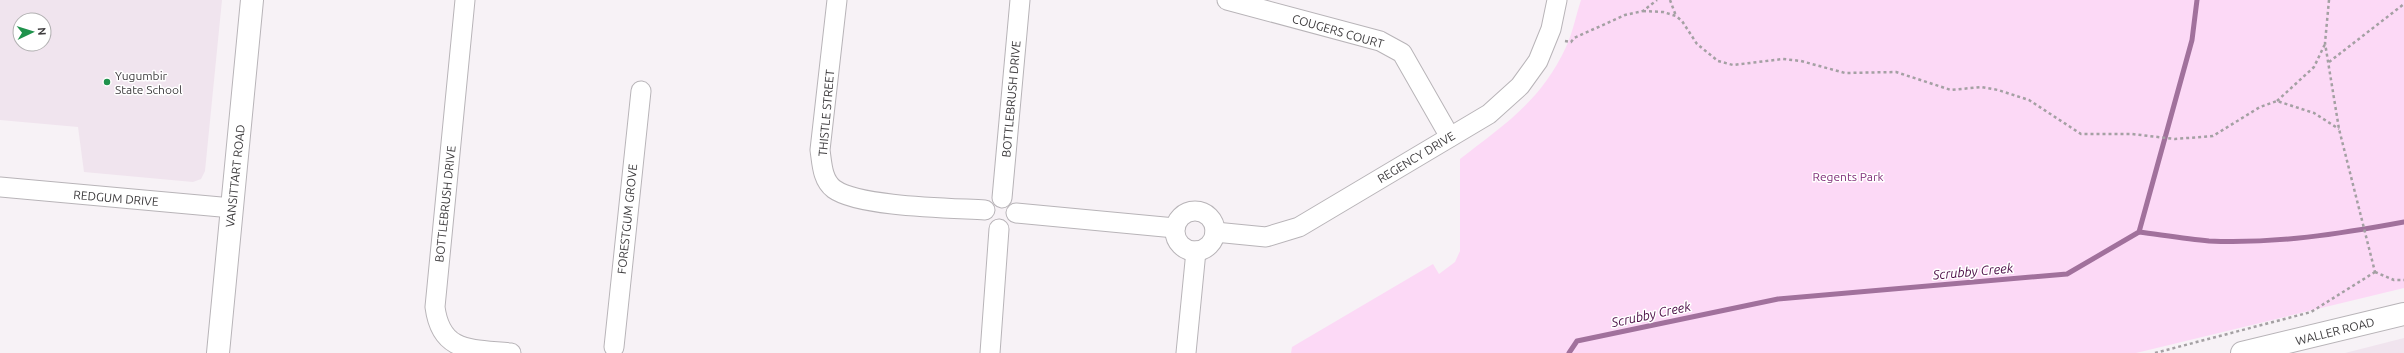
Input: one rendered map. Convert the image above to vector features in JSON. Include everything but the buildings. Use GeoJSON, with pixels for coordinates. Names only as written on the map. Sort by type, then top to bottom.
{"type":"FeatureCollection","features":[{"type":"Feature","properties":{"kind":"street","name":"VANSITTART ROAD"},"geometry":{"type":"LineString","coordinates":[[218,353],[252,0]]}},
{"type":"Feature","properties":{"kind":"street","name":"BOTTLEBRUSH DRIVE"},"geometry":{"type":"LineString","coordinates":[[465,0],[435,307],[436,322],[441,332],[452,343],[465,349],[511,353]]}},
{"type":"Feature","properties":{"kind":"street","name":"THISTLE STREET"},"geometry":{"type":"LineString","coordinates":[[837,0],[820,150],[823,174],[833,189],[860,200],[985,210]]}},
{"type":"Feature","properties":{"kind":"street","name":"BOTTLEBRUSH DRIVE"},"geometry":{"type":"LineString","coordinates":[[1002,198],[1020,0]]}},
{"type":"Feature","properties":{"kind":"street","name":"COUGERS COURT"},"geometry":{"type":"LineString","coordinates":[[1227,0],[1380,41],[1402,53],[1450,137]]}},
{"type":"Feature","properties":{"kind":"street","name":"REGENCY DRIVE"},"geometry":{"type":"LineString","coordinates":[[1215,232],[1266,237],[1298,227],[1489,114],[1520,86],[1538,61],[1551,29],[1558,0]]}},
{"type":"Feature","properties":{"kind":"street","name":"FORESTGUM GROVE"},"geometry":{"type":"LineString","coordinates":[[614,351],[641,91]]}},
{"type":"Feature","properties":{"kind":"street","name":"REDGUM DRIVE"},"geometry":{"type":"LineString","coordinates":[[0,187],[232,208]]}},
{"type":"Feature","properties":{"kind":"street"},"geometry":{"type":"LineString","coordinates":[[1002,198],[1012,203],[1016,213],[1011,225],[999,229],[988,223],[985,210],[991,201],[1002,198]]}},
{"type":"Feature","properties":{"kind":"street"},"geometry":{"type":"LineString","coordinates":[[1197,210],[1211,217],[1215,232],[1210,245],[1196,251],[1187,250],[1180,245],[1175,237],[1175,228],[1182,215],[1197,210]]}},
{"type":"Feature","properties":{"kind":"street"},"geometry":{"type":"LineString","coordinates":[[1016,213],[1175,228]]}},
{"type":"Feature","properties":{"kind":"street"},"geometry":{"type":"LineString","coordinates":[[990,353],[999,229]]}},
{"type":"Feature","properties":{"kind":"street"},"geometry":{"type":"LineString","coordinates":[[1186,353],[1196,251]]}},
{"type":"Feature","properties":{"kind":"street","name":"WALLER ROAD"},"geometry":{"type":"LineString","coordinates":[[2242,353],[2404,314]]}},
{"type":"Feature","properties":{"kind":"path"},"geometry":{"type":"LineString","coordinates":[[1643,11],[1657,0]]}},
{"type":"Feature","properties":{"kind":"path"},"geometry":{"type":"LineString","coordinates":[[1670,0],[1676,16]]}},
{"type":"Feature","properties":{"kind":"path"},"geometry":{"type":"LineString","coordinates":[[2329,0],[2325,43],[2339,129],[2375,272]]}},
{"type":"Feature","properties":{"kind":"path"},"geometry":{"type":"LineString","coordinates":[[2328,63],[2404,4]]}},
{"type":"Feature","properties":{"kind":"path"},"geometry":{"type":"LineString","coordinates":[[1564,41],[1571,42],[1574,38],[1625,15],[1643,11],[1663,12],[1676,16],[1682,21],[1697,44],[1718,61],[1733,65],[1783,59],[1801,61],[1846,73],[1896,72],[1951,90],[1981,87],[1998,90],[2029,100],[2081,134],[2132,134],[2175,139],[2213,136],[2260,107],[2277,101],[2314,67],[2325,43]]}},
{"type":"Feature","properties":{"kind":"path"},"geometry":{"type":"LineString","coordinates":[[2277,101],[2314,113],[2339,129]]}},
{"type":"Feature","properties":{"kind":"path"},"geometry":{"type":"LineString","coordinates":[[2375,272],[2394,280],[2404,280]]}},
{"type":"Feature","properties":{"kind":"path"},"geometry":{"type":"LineString","coordinates":[[2155,353],[2311,312],[2375,272]]}},
{"type":"Feature","properties":{"kind":"shaded area","name":"Yugumbir State School"},"geometry":{"type":"Polygon","coordinates":[[[0,0],[222,0],[205,171],[201,179],[193,182],[84,172],[78,127],[0,120],[0,0]]]}},
{"type":"Feature","properties":{"kind":"shaded area"},"geometry":{"type":"Polygon","coordinates":[[[2404,338],[2404,353],[2345,353],[2404,338]]]}},
{"type":"Feature","properties":{"kind":"green space","name":"Regents Park"},"geometry":{"type":"Polygon","coordinates":[[[1581,0],[2404,0],[2404,288],[2136,353],[1291,353],[1292,347],[1433,264],[1439,274],[1455,262],[1460,251],[1460,159],[1507,122],[1533,97],[1545,82],[1556,66],[1566,47],[1581,0]]]}},
{"type":"Feature","properties":{"kind":"waterway","name":"Scrubby Creek"},"geometry":{"type":"LineString","coordinates":[[1569,353],[1577,341],[1778,299],[2067,274],[2139,232],[2192,40],[2197,0]]}},
{"type":"Feature","properties":{"kind":"waterway"},"geometry":{"type":"LineString","coordinates":[[2139,232],[2209,241],[2234,242],[2307,237],[2404,222]]}},
{"type":"Feature","properties":{"kind":"place","name":"Yugumbir State School"},"geometry":{"type":"Point","coordinates":[107,82]}}]}
